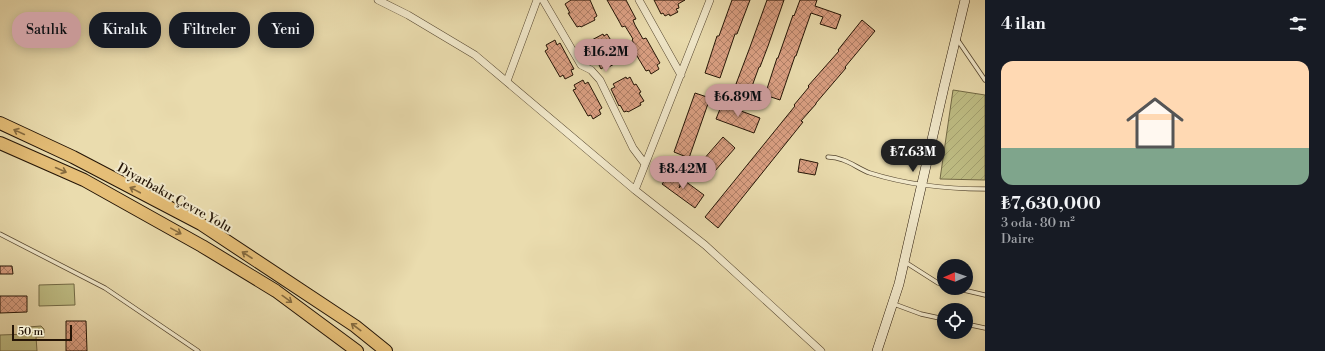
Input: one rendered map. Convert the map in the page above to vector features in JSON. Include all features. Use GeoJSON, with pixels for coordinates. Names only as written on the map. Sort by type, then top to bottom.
{"type":"FeatureCollection","features":[{"type":"Feature","properties":{"kind":"highway","name":"Diyarbakır Çevre Yolu"},"geometry":{"type":"LineString","coordinates":[[0,123],[73,157],[201,224],[355,326],[386,351]]}},
{"type":"Feature","properties":{"kind":"highway"},"geometry":{"type":"LineString","coordinates":[[0,143],[84,180],[202,246],[276,291],[358,351]]}},
{"type":"Feature","properties":{"kind":"street"},"geometry":{"type":"LineString","coordinates":[[378,0],[408,15],[475,55],[635,190],[705,244],[821,351]]}},
{"type":"Feature","properties":{"kind":"street"},"geometry":{"type":"LineString","coordinates":[[507,81],[538,0]]}},
{"type":"Feature","properties":{"kind":"street"},"geometry":{"type":"LineString","coordinates":[[543,0],[581,65],[591,70],[600,80],[632,148],[645,164]]}},
{"type":"Feature","properties":{"kind":"street"},"geometry":{"type":"LineString","coordinates":[[639,0],[681,75]]}},
{"type":"Feature","properties":{"kind":"street"},"geometry":{"type":"LineString","coordinates":[[635,190],[710,0]]}},
{"type":"Feature","properties":{"kind":"street"},"geometry":{"type":"LineString","coordinates":[[877,351],[893,304],[904,262],[965,0]]}},
{"type":"Feature","properties":{"kind":"lane"},"geometry":{"type":"LineString","coordinates":[[956,38],[985,80]]}},
{"type":"Feature","properties":{"kind":"lane"},"geometry":{"type":"LineString","coordinates":[[828,157],[841,159],[868,173],[894,180],[949,189],[985,189]]}},
{"type":"Feature","properties":{"kind":"lane"},"geometry":{"type":"LineString","coordinates":[[0,234],[105,288],[198,351]]}},
{"type":"Feature","properties":{"kind":"lane"},"geometry":{"type":"LineString","coordinates":[[904,262],[937,282]]}},
{"type":"Feature","properties":{"kind":"lane"},"geometry":{"type":"LineString","coordinates":[[973,292],[985,295]]}},
{"type":"Feature","properties":{"kind":"lane"},"geometry":{"type":"LineString","coordinates":[[893,304],[921,314],[937,317]]}},
{"type":"Feature","properties":{"kind":"lane"},"geometry":{"type":"LineString","coordinates":[[973,325],[985,328]]}},
{"type":"Feature","properties":{"kind":"shaded area"},"geometry":{"type":"Polygon","coordinates":[[[953,90],[985,95],[985,180],[940,179],[953,90]]]}},
{"type":"Feature","properties":{"kind":"shaded area"},"geometry":{"type":"Polygon","coordinates":[[[74,284],[75,305],[39,306],[39,285],[74,284]]]}},
{"type":"Feature","properties":{"kind":"shaded area"},"geometry":{"type":"Polygon","coordinates":[[[41,326],[44,329],[44,337],[36,337],[37,351],[0,351],[0,335],[28,334],[28,327],[41,326]]]}},
{"type":"Feature","properties":{"kind":"building"},"geometry":{"type":"Polygon","coordinates":[[[571,0],[590,0],[597,16],[594,18],[595,20],[581,27],[577,27],[568,13],[570,13],[565,4],[571,0]]]}},
{"type":"Feature","properties":{"kind":"building"},"geometry":{"type":"Polygon","coordinates":[[[607,0],[626,0],[636,19],[633,20],[635,25],[643,39],[646,38],[660,63],[657,65],[659,69],[651,74],[649,70],[646,71],[631,46],[634,44],[633,39],[625,26],[622,27],[607,0]]]}},
{"type":"Feature","properties":{"kind":"building"},"geometry":{"type":"Polygon","coordinates":[[[654,0],[685,0],[678,4],[679,8],[676,9],[678,12],[670,16],[669,14],[665,16],[663,13],[661,14],[654,0]]]}},
{"type":"Feature","properties":{"kind":"building"},"geometry":{"type":"Polygon","coordinates":[[[732,0],[750,0],[737,34],[735,34],[720,78],[705,73],[717,36],[719,36],[732,0]]]}},
{"type":"Feature","properties":{"kind":"building"},"geometry":{"type":"Polygon","coordinates":[[[767,0],[784,0],[751,89],[736,84],[767,0]]]}},
{"type":"Feature","properties":{"kind":"building"},"geometry":{"type":"Polygon","coordinates":[[[800,0],[817,0],[815,6],[841,15],[836,29],[820,24],[823,17],[811,13],[780,100],[765,95],[777,58],[800,0]]]}},
{"type":"Feature","properties":{"kind":"building"},"geometry":{"type":"Polygon","coordinates":[[[862,20],[875,31],[801,121],[803,122],[718,228],[705,217],[795,106],[794,105],[809,87],[808,86],[839,51],[838,50],[862,20]]]}},
{"type":"Feature","properties":{"kind":"building"},"geometry":{"type":"Polygon","coordinates":[[[603,34],[604,36],[607,34],[612,42],[613,41],[621,58],[618,62],[605,69],[604,67],[601,69],[597,61],[596,62],[589,45],[592,43],[590,41],[603,34]]]}},
{"type":"Feature","properties":{"kind":"building"},"geometry":{"type":"Polygon","coordinates":[[[555,40],[557,45],[560,43],[574,69],[571,70],[573,75],[565,79],[563,75],[560,77],[545,51],[548,49],[546,45],[555,40]]]}},
{"type":"Feature","properties":{"kind":"building"},"geometry":{"type":"Polygon","coordinates":[[[626,77],[627,79],[630,77],[634,85],[636,84],[644,101],[640,103],[641,105],[628,112],[624,112],[620,105],[619,106],[611,89],[615,87],[613,84],[626,77]]]}},
{"type":"Feature","properties":{"kind":"building"},"geometry":{"type":"Polygon","coordinates":[[[583,80],[585,84],[588,82],[602,108],[599,110],[601,114],[593,119],[591,115],[588,116],[573,90],[576,89],[574,85],[583,80]]]}},
{"type":"Feature","properties":{"kind":"building"},"geometry":{"type":"Polygon","coordinates":[[[695,93],[710,98],[689,158],[674,152],[695,93]]]}},
{"type":"Feature","properties":{"kind":"building"},"geometry":{"type":"Polygon","coordinates":[[[722,104],[760,118],[754,133],[716,119],[722,104]]]}},
{"type":"Feature","properties":{"kind":"building"},"geometry":{"type":"Polygon","coordinates":[[[723,137],[735,148],[708,179],[696,168],[723,137]]]}},
{"type":"Feature","properties":{"kind":"building"},"geometry":{"type":"Polygon","coordinates":[[[800,159],[818,163],[815,175],[798,172],[800,159]]]}},
{"type":"Feature","properties":{"kind":"building"},"geometry":{"type":"Polygon","coordinates":[[[672,171],[682,179],[679,188],[685,181],[704,195],[695,208],[662,184],[672,171]]]}},
{"type":"Feature","properties":{"kind":"building"},"geometry":{"type":"Polygon","coordinates":[[[0,266],[12,266],[13,274],[0,274],[0,266]]]}},
{"type":"Feature","properties":{"kind":"building"},"geometry":{"type":"Polygon","coordinates":[[[0,296],[27,296],[27,312],[0,313],[0,296]]]}},
{"type":"Feature","properties":{"kind":"building"},"geometry":{"type":"Polygon","coordinates":[[[66,321],[86,321],[87,351],[66,351],[66,321]]]}}]}
